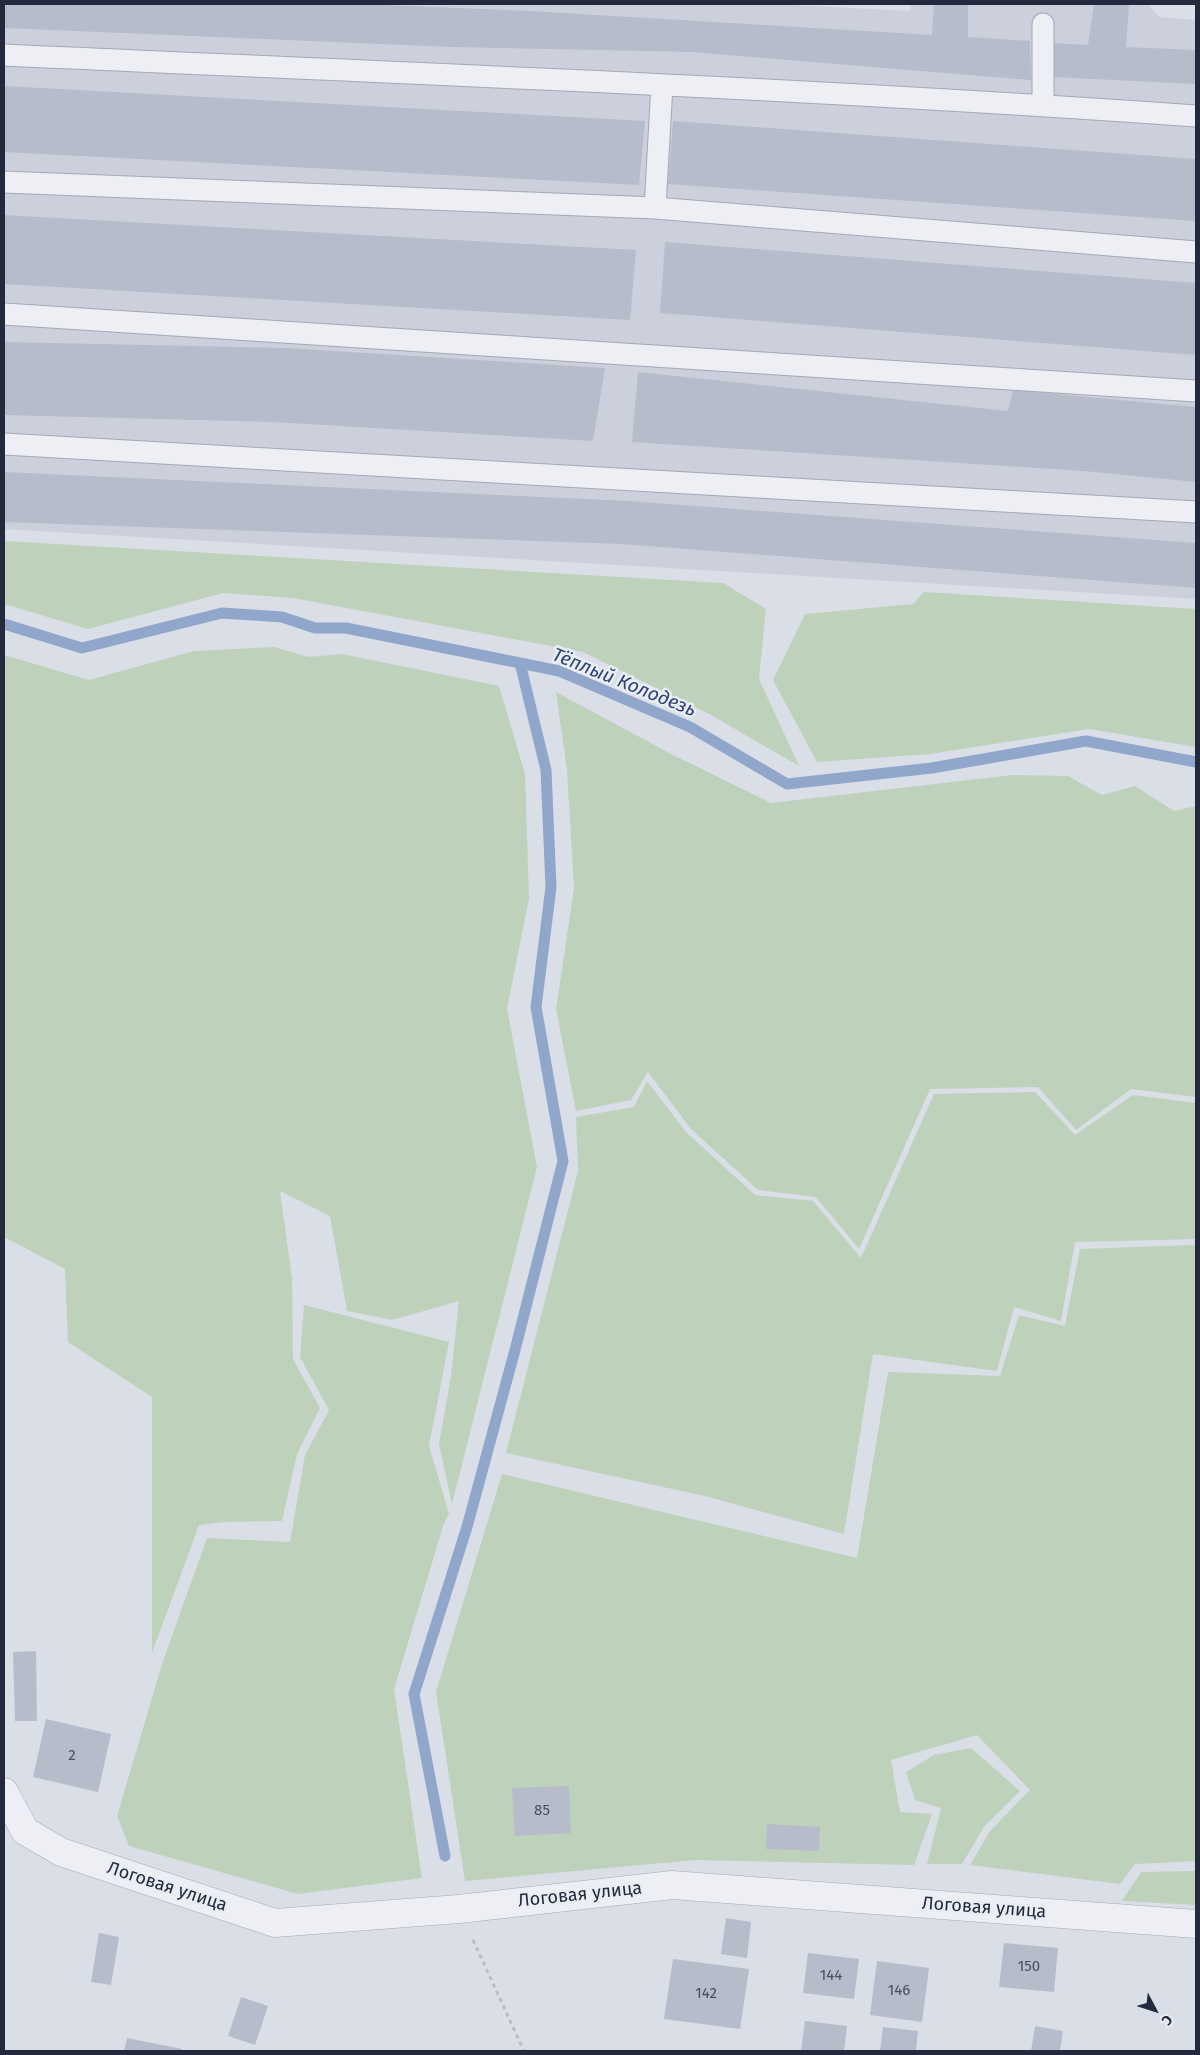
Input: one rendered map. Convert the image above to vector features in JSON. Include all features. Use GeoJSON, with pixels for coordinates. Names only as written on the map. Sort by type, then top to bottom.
{"type":"FeatureCollection","features":[{"type":"Feature","properties":{"kind":"street","name":"Логовая улица"},"geometry":{"type":"LineString","coordinates":[[4,1792],[25,1831],[61,1852],[275,1923],[458,1908],[672,1884],[1196,1924]]}},
{"type":"Feature","properties":{"kind":"lane"},"geometry":{"type":"LineString","coordinates":[[1043,24],[1043,106]]}},
{"type":"Feature","properties":{"kind":"lane"},"geometry":{"type":"LineString","coordinates":[[4,55],[662,85],[1196,116]]}},
{"type":"Feature","properties":{"kind":"lane"},"geometry":{"type":"LineString","coordinates":[[655,208],[662,85]]}},
{"type":"Feature","properties":{"kind":"lane"},"geometry":{"type":"LineString","coordinates":[[4,182],[655,208],[1196,252]]}},
{"type":"Feature","properties":{"kind":"lane"},"geometry":{"type":"LineString","coordinates":[[4,314],[1196,391]]}},
{"type":"Feature","properties":{"kind":"lane"},"geometry":{"type":"LineString","coordinates":[[4,444],[1196,512]]}},
{"type":"Feature","properties":{"kind":"path"},"geometry":{"type":"LineString","coordinates":[[458,1908],[524,2051]]}},
{"type":"Feature","properties":{"kind":"shaded area"},"geometry":{"type":"Polygon","coordinates":[[[4,4],[772,4],[910,11],[911,4],[1148,4],[1159,17],[1196,20],[1196,599],[4,529],[4,4]]]}},
{"type":"Feature","properties":{"kind":"green space"},"geometry":{"type":"Polygon","coordinates":[[[4,541],[723,583],[766,609],[759,679],[799,766],[711,715],[583,652],[293,598],[223,593],[88,629],[4,604],[4,541]]]}},
{"type":"Feature","properties":{"kind":"green space"},"geometry":{"type":"Polygon","coordinates":[[[924,592],[1196,609],[1196,747],[1089,729],[930,754],[817,762],[773,680],[805,614],[913,604],[924,592]]]}},
{"type":"Feature","properties":{"kind":"green space"},"geometry":{"type":"Polygon","coordinates":[[[274,647],[308,657],[342,654],[499,686],[525,774],[529,898],[507,1009],[537,1167],[452,1504],[439,1444],[451,1376],[459,1301],[392,1320],[347,1311],[330,1216],[280,1191],[292,1279],[293,1359],[320,1408],[297,1454],[282,1521],[224,1522],[199,1525],[152,1653],[152,1397],[68,1342],[65,1269],[4,1237],[4,655],[89,680],[194,651],[274,647]]]}},
{"type":"Feature","properties":{"kind":"green space"},"geometry":{"type":"Polygon","coordinates":[[[556,692],[671,754],[771,803],[1012,775],[1068,776],[1102,795],[1135,786],[1174,811],[1196,806],[1196,1097],[1131,1089],[1076,1130],[1038,1087],[930,1089],[859,1249],[816,1197],[758,1190],[691,1129],[648,1072],[631,1100],[576,1111],[556,1009],[574,888],[567,770],[556,692]]]}},
{"type":"Feature","properties":{"kind":"green space"},"geometry":{"type":"Polygon","coordinates":[[[647,1081],[686,1132],[755,1195],[813,1201],[861,1258],[934,1094],[1035,1092],[1075,1135],[1133,1095],[1196,1103],[1196,1239],[1075,1242],[1061,1321],[1014,1307],[997,1371],[873,1354],[844,1534],[705,1496],[506,1453],[578,1171],[576,1117],[634,1107],[647,1081]]]}},
{"type":"Feature","properties":{"kind":"green space"},"geometry":{"type":"Polygon","coordinates":[[[1196,1245],[1196,1861],[1135,1864],[1120,1884],[970,1865],[990,1831],[1030,1790],[977,1735],[891,1760],[900,1812],[932,1814],[914,1865],[695,1860],[465,1881],[436,1692],[502,1474],[857,1558],[888,1372],[1000,1376],[1019,1315],[1065,1326],[1080,1249],[1196,1245]]]}},
{"type":"Feature","properties":{"kind":"green space"},"geometry":{"type":"Polygon","coordinates":[[[304,1305],[449,1342],[429,1446],[449,1514],[444,1523],[394,1689],[422,1878],[298,1894],[129,1846],[117,1816],[163,1661],[207,1538],[290,1542],[305,1455],[329,1410],[300,1357],[304,1305]]]}},
{"type":"Feature","properties":{"kind":"green space"},"geometry":{"type":"Polygon","coordinates":[[[971,1748],[1020,1791],[984,1827],[962,1864],[927,1864],[941,1808],[915,1800],[906,1772],[934,1755],[971,1748]]]}},
{"type":"Feature","properties":{"kind":"green space"},"geometry":{"type":"Polygon","coordinates":[[[1196,1871],[1196,1905],[1122,1901],[1141,1872],[1196,1871]]]}},
{"type":"Feature","properties":{"kind":"building"},"geometry":{"type":"Polygon","coordinates":[[[4,4],[360,4],[530,11],[932,35],[934,4],[968,4],[968,37],[1030,41],[1031,80],[691,52],[452,47],[4,28],[4,4]]]}},
{"type":"Feature","properties":{"kind":"building"},"geometry":{"type":"Polygon","coordinates":[[[1094,4],[1129,4],[1126,47],[1196,50],[1196,84],[1052,77],[1054,43],[1088,45],[1094,4]]]}},
{"type":"Feature","properties":{"kind":"building"},"geometry":{"type":"Polygon","coordinates":[[[4,86],[645,121],[639,185],[4,152],[4,86]]]}},
{"type":"Feature","properties":{"kind":"building"},"geometry":{"type":"Polygon","coordinates":[[[673,121],[1196,159],[1196,221],[668,184],[673,121]]]}},
{"type":"Feature","properties":{"kind":"building"},"geometry":{"type":"Polygon","coordinates":[[[4,215],[636,250],[630,320],[4,284],[4,215]]]}},
{"type":"Feature","properties":{"kind":"building"},"geometry":{"type":"Polygon","coordinates":[[[665,242],[1196,283],[1196,355],[660,313],[665,242]]]}},
{"type":"Feature","properties":{"kind":"building"},"geometry":{"type":"Polygon","coordinates":[[[4,342],[287,348],[605,368],[593,441],[273,422],[4,415],[4,342]]]}},
{"type":"Feature","properties":{"kind":"building"},"geometry":{"type":"Polygon","coordinates":[[[638,372],[1008,411],[1013,390],[1196,407],[1196,482],[1084,471],[632,442],[638,372]]]}},
{"type":"Feature","properties":{"kind":"building"},"geometry":{"type":"Polygon","coordinates":[[[4,472],[628,501],[1196,543],[1196,588],[621,544],[4,522],[4,472]]]}},
{"type":"Feature","properties":{"kind":"building"},"geometry":{"type":"Polygon","coordinates":[[[36,1651],[37,1721],[15,1721],[13,1652],[36,1651]]]}},
{"type":"Feature","properties":{"kind":"building"},"geometry":{"type":"Polygon","coordinates":[[[46,1719],[111,1734],[98,1792],[33,1777],[46,1719]]]}},
{"type":"Feature","properties":{"kind":"building"},"geometry":{"type":"Polygon","coordinates":[[[569,1786],[571,1833],[515,1836],[512,1788],[569,1786]]]}},
{"type":"Feature","properties":{"kind":"building"},"geometry":{"type":"Polygon","coordinates":[[[767,1824],[820,1827],[819,1851],[766,1849],[767,1824]]]}},
{"type":"Feature","properties":{"kind":"building"},"geometry":{"type":"Polygon","coordinates":[[[726,1918],[751,1922],[747,1958],[721,1954],[726,1918]]]}},
{"type":"Feature","properties":{"kind":"building"},"geometry":{"type":"Polygon","coordinates":[[[99,1933],[119,1937],[111,1985],[91,1982],[99,1933]]]}},
{"type":"Feature","properties":{"kind":"building"},"geometry":{"type":"Polygon","coordinates":[[[1004,1943],[1058,1948],[1054,1992],[999,1987],[1004,1943]]]}},
{"type":"Feature","properties":{"kind":"building"},"geometry":{"type":"Polygon","coordinates":[[[808,1953],[859,1959],[854,1999],[803,1993],[808,1953]]]}},
{"type":"Feature","properties":{"kind":"building"},"geometry":{"type":"Polygon","coordinates":[[[673,1959],[749,1969],[740,2029],[664,2019],[673,1959]]]}},
{"type":"Feature","properties":{"kind":"building"},"geometry":{"type":"Polygon","coordinates":[[[877,1961],[929,1968],[922,2022],[870,2015],[877,1961]]]}},
{"type":"Feature","properties":{"kind":"building"},"geometry":{"type":"Polygon","coordinates":[[[241,1997],[268,2006],[255,2045],[228,2036],[241,1997]]]}},
{"type":"Feature","properties":{"kind":"building"},"geometry":{"type":"Polygon","coordinates":[[[805,2021],[847,2026],[844,2051],[801,2051],[805,2021]]]}},
{"type":"Feature","properties":{"kind":"building"},"geometry":{"type":"Polygon","coordinates":[[[1035,2026],[1063,2031],[1060,2051],[1031,2051],[1035,2026]]]}},
{"type":"Feature","properties":{"kind":"building"},"geometry":{"type":"Polygon","coordinates":[[[883,2027],[918,2031],[916,2051],[880,2051],[883,2027]]]}},
{"type":"Feature","properties":{"kind":"building"},"geometry":{"type":"Polygon","coordinates":[[[127,2038],[182,2049],[182,2051],[124,2051],[127,2038]]]}},
{"type":"Feature","properties":{"kind":"waterway","name":"Тёплый Колодезь"},"geometry":{"type":"LineString","coordinates":[[4,624],[82,648],[222,613],[282,617],[315,628],[346,628],[520,663],[559,671],[690,727],[787,784],[932,768],[1086,741],[1196,762]]}},
{"type":"Feature","properties":{"kind":"waterway"},"geometry":{"type":"LineString","coordinates":[[445,1856],[414,1694],[467,1527],[515,1350],[563,1161],[536,1007],[551,887],[546,770],[520,663]]}}]}
